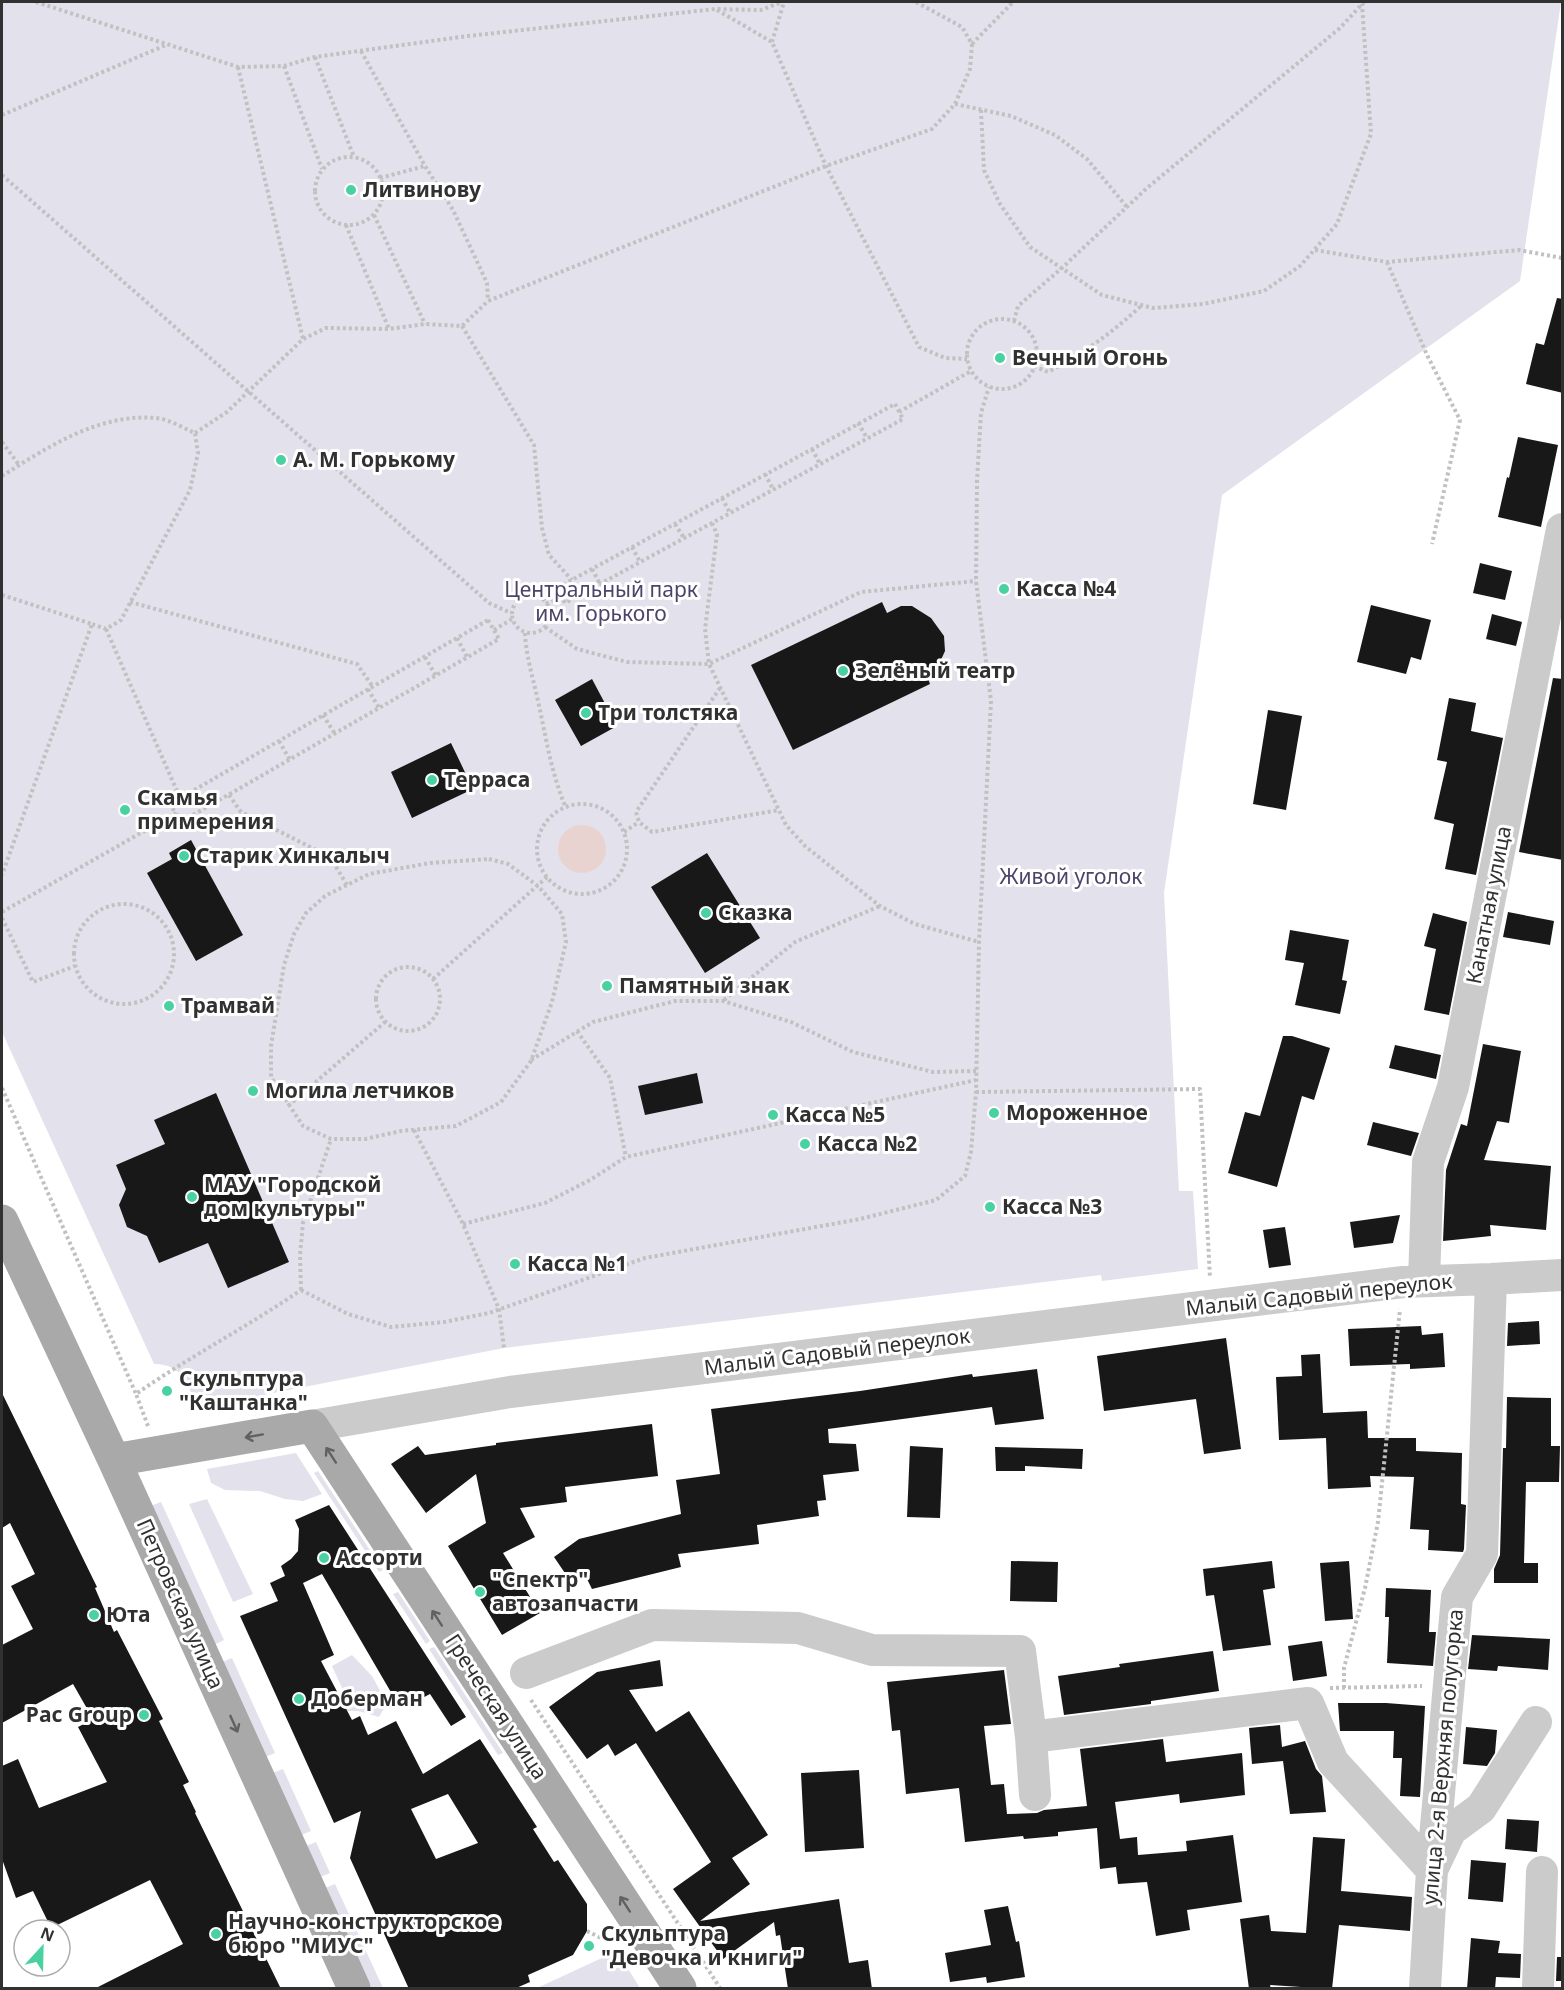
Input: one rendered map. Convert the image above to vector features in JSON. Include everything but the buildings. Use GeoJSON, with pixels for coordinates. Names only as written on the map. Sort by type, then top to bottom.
{"type":"FeatureCollection","features":[{"type":"Feature","properties":{"kind":"main road","name":"Петровская улица"},"geometry":{"type":"LineString","coordinates":[[2,1221],[114,1460],[354,1989]]}},
{"type":"Feature","properties":{"kind":"main road","name":"Малый Садовый переулок"},"geometry":{"type":"LineString","coordinates":[[114,1460],[312,1426]]}},
{"type":"Feature","properties":{"kind":"main road","name":"Греческая улица"},"geometry":{"type":"LineString","coordinates":[[312,1426],[680,1989]]}},
{"type":"Feature","properties":{"kind":"street","name":"Канатная улица"},"geometry":{"type":"LineString","coordinates":[[1413,1281],[1428,1162],[1453,1087],[1563,529]]}},
{"type":"Feature","properties":{"kind":"street","name":"Малый Садовый переулок"},"geometry":{"type":"LineString","coordinates":[[312,1426],[510,1392],[1413,1281],[1491,1280],[1563,1275]]}},
{"type":"Feature","properties":{"kind":"street","name":"улица 2-я Верхняя полугорка"},"geometry":{"type":"LineString","coordinates":[[1425,1989],[1432,1870],[1457,1597],[1482,1554],[1491,1280]]}},
{"type":"Feature","properties":{"kind":"street"},"geometry":{"type":"LineString","coordinates":[[528,1686],[652,1624],[798,1628],[872,1650],[1020,1651],[1031,1737],[1035,1795]]}},
{"type":"Feature","properties":{"kind":"street"},"geometry":{"type":"LineString","coordinates":[[1031,1737],[1308,1703],[1333,1762],[1432,1870],[1450,1830],[1481,1808],[1536,1722]]}},
{"type":"Feature","properties":{"kind":"street"},"geometry":{"type":"LineString","coordinates":[[1538,1989],[1542,1872]]}},
{"type":"Feature","properties":{"kind":"path"},"geometry":{"type":"LineString","coordinates":[[36,2],[238,67],[284,66],[315,57],[468,36],[715,9],[761,10],[783,2]]}},
{"type":"Feature","properties":{"kind":"path"},"geometry":{"type":"LineString","coordinates":[[772,42],[783,2]]}},
{"type":"Feature","properties":{"kind":"path"},"geometry":{"type":"LineString","coordinates":[[195,433],[227,412],[303,339],[326,328],[389,329],[425,324],[462,326],[488,301],[826,166],[932,129],[955,104],[970,69],[972,44],[962,27],[916,2]]}},
{"type":"Feature","properties":{"kind":"path"},"geometry":{"type":"LineString","coordinates":[[972,44],[1013,2]]}},
{"type":"Feature","properties":{"kind":"path"},"geometry":{"type":"LineString","coordinates":[[1014,321],[1018,306],[1147,188],[1340,28],[1363,3]]}},
{"type":"Feature","properties":{"kind":"path"},"geometry":{"type":"LineString","coordinates":[[981,110],[984,170],[1000,204],[1030,247],[1102,295],[1153,308],[1203,304],[1264,291],[1300,266],[1336,224],[1371,134],[1363,3]]}},
{"type":"Feature","properties":{"kind":"path"},"geometry":{"type":"LineString","coordinates":[[715,9],[772,42],[826,166],[919,347],[945,357],[967,359]]}},
{"type":"Feature","properties":{"kind":"path"},"geometry":{"type":"LineString","coordinates":[[2,115],[167,44]]}},
{"type":"Feature","properties":{"kind":"path"},"geometry":{"type":"LineString","coordinates":[[361,51],[458,220],[487,282],[488,301]]}},
{"type":"Feature","properties":{"kind":"path"},"geometry":{"type":"LineString","coordinates":[[315,57],[354,157]]}},
{"type":"Feature","properties":{"kind":"path"},"geometry":{"type":"LineString","coordinates":[[284,66],[322,169]]}},
{"type":"Feature","properties":{"kind":"path"},"geometry":{"type":"LineString","coordinates":[[238,67],[303,339]]}},
{"type":"Feature","properties":{"kind":"path"},"geometry":{"type":"LineString","coordinates":[[955,104],[1011,116],[1055,135],[1087,159],[1127,207]]}},
{"type":"Feature","properties":{"kind":"path"},"geometry":{"type":"LineString","coordinates":[[354,157],[368,162],[378,173],[383,187],[381,202],[374,215],[361,223],[346,225],[332,221],[321,210],[315,197],[315,182],[322,169],[336,159],[354,157]]}},
{"type":"Feature","properties":{"kind":"path"},"geometry":{"type":"LineString","coordinates":[[380,178],[425,166]]}},
{"type":"Feature","properties":{"kind":"path"},"geometry":{"type":"LineString","coordinates":[[2,176],[489,603],[511,613]]}},
{"type":"Feature","properties":{"kind":"path"},"geometry":{"type":"LineString","coordinates":[[374,215],[425,324]]}},
{"type":"Feature","properties":{"kind":"path"},"geometry":{"type":"LineString","coordinates":[[346,225],[389,329]]}},
{"type":"Feature","properties":{"kind":"path"},"geometry":{"type":"LineString","coordinates":[[1314,250],[1387,262],[1519,250],[1563,258]]}},
{"type":"Feature","properties":{"kind":"path"},"geometry":{"type":"LineString","coordinates":[[1387,262],[1427,355],[1460,420],[1432,544]]}},
{"type":"Feature","properties":{"kind":"path"},"geometry":{"type":"LineString","coordinates":[[1034,366],[1048,372],[1074,359],[1115,330],[1143,305]]}},
{"type":"Feature","properties":{"kind":"path"},"geometry":{"type":"LineString","coordinates":[[1002,319],[1014,321],[1031,335],[1037,355],[1034,366],[1029,376],[1011,388],[989,387],[978,380],[971,371],[967,359],[969,341],[980,327],[990,321],[1002,319]]}},
{"type":"Feature","properties":{"kind":"path"},"geometry":{"type":"LineString","coordinates":[[462,326],[534,445],[542,528],[549,555],[572,580]]}},
{"type":"Feature","properties":{"kind":"path"},"geometry":{"type":"LineString","coordinates":[[899,412],[971,371]]}},
{"type":"Feature","properties":{"kind":"path"},"geometry":{"type":"LineString","coordinates":[[301,1290],[348,1314],[391,1327],[444,1322],[489,1313],[645,1258],[860,1219],[936,1200],[965,1176],[971,1152],[976,1092],[979,942],[991,701],[976,582],[977,481],[981,413],[989,387]]}},
{"type":"Feature","properties":{"kind":"path"},"geometry":{"type":"LineString","coordinates":[[895,404],[903,418],[565,603],[557,588],[592,569],[895,404]]}},
{"type":"Feature","properties":{"kind":"path"},"geometry":{"type":"LineString","coordinates":[[2,476],[60,440],[117,419],[158,418],[195,433]]}},
{"type":"Feature","properties":{"kind":"path"},"geometry":{"type":"LineString","coordinates":[[858,423],[867,438]]}},
{"type":"Feature","properties":{"kind":"path"},"geometry":{"type":"LineString","coordinates":[[106,629],[121,620],[190,490],[198,453],[195,433]]}},
{"type":"Feature","properties":{"kind":"path"},"geometry":{"type":"LineString","coordinates":[[2,442],[19,465]]}},
{"type":"Feature","properties":{"kind":"path"},"geometry":{"type":"LineString","coordinates":[[812,449],[820,464]]}},
{"type":"Feature","properties":{"kind":"path"},"geometry":{"type":"LineString","coordinates":[[765,474],[773,489]]}},
{"type":"Feature","properties":{"kind":"path"},"geometry":{"type":"LineString","coordinates":[[722,498],[730,513]]}},
{"type":"Feature","properties":{"kind":"path"},"geometry":{"type":"LineString","coordinates":[[712,523],[717,534],[705,629],[709,664],[786,825],[806,846],[880,906],[915,924],[979,942]]}},
{"type":"Feature","properties":{"kind":"path"},"geometry":{"type":"LineString","coordinates":[[675,524],[684,538]]}},
{"type":"Feature","properties":{"kind":"path"},"geometry":{"type":"LineString","coordinates":[[632,547],[640,562]]}},
{"type":"Feature","properties":{"kind":"path"},"geometry":{"type":"LineString","coordinates":[[592,569],[600,584]]}},
{"type":"Feature","properties":{"kind":"path"},"geometry":{"type":"LineString","coordinates":[[545,627],[577,649],[627,662],[709,664],[861,592],[976,582]]}},
{"type":"Feature","properties":{"kind":"path"},"geometry":{"type":"LineString","coordinates":[[2,595],[106,629],[180,798]]}},
{"type":"Feature","properties":{"kind":"path"},"geometry":{"type":"LineString","coordinates":[[528,595],[537,596],[546,604],[550,614],[545,627],[532,633],[519,630],[511,613],[514,604],[520,598],[528,595]]}},
{"type":"Feature","properties":{"kind":"path"},"geometry":{"type":"LineString","coordinates":[[546,604],[560,596]]}},
{"type":"Feature","properties":{"kind":"path"},"geometry":{"type":"LineString","coordinates":[[130,602],[357,664],[373,687]]}},
{"type":"Feature","properties":{"kind":"path"},"geometry":{"type":"LineString","coordinates":[[494,630],[512,619]]}},
{"type":"Feature","properties":{"kind":"path"},"geometry":{"type":"LineString","coordinates":[[488,620],[499,639],[181,822],[170,804],[373,687],[488,620]]}},
{"type":"Feature","properties":{"kind":"path"},"geometry":{"type":"LineString","coordinates":[[2,875],[92,624]]}},
{"type":"Feature","properties":{"kind":"path"},"geometry":{"type":"LineString","coordinates":[[525,633],[525,649],[545,731],[552,773],[566,808]]}},
{"type":"Feature","properties":{"kind":"path"},"geometry":{"type":"LineString","coordinates":[[456,638],[467,657]]}},
{"type":"Feature","properties":{"kind":"path"},"geometry":{"type":"LineString","coordinates":[[425,657],[436,676]]}},
{"type":"Feature","properties":{"kind":"path"},"geometry":{"type":"LineString","coordinates":[[720,687],[636,812],[639,822],[652,832],[779,810]]}},
{"type":"Feature","properties":{"kind":"path"},"geometry":{"type":"LineString","coordinates":[[368,690],[379,708]]}},
{"type":"Feature","properties":{"kind":"path"},"geometry":{"type":"LineString","coordinates":[[323,715],[334,734]]}},
{"type":"Feature","properties":{"kind":"path"},"geometry":{"type":"LineString","coordinates":[[279,741],[290,760]]}},
{"type":"Feature","properties":{"kind":"path"},"geometry":{"type":"LineString","coordinates":[[229,795],[241,812],[330,857],[347,885]]}},
{"type":"Feature","properties":{"kind":"path"},"geometry":{"type":"LineString","coordinates":[[586,804],[598,807],[613,817],[624,832],[627,845],[626,860],[620,873],[599,891],[585,894],[571,892],[558,886],[547,877],[540,866],[537,853],[538,840],[543,827],[551,817],[566,808],[586,804]]}},
{"type":"Feature","properties":{"kind":"path"},"geometry":{"type":"LineString","coordinates":[[2,912],[176,813]]}},
{"type":"Feature","properties":{"kind":"path"},"geometry":{"type":"LineString","coordinates":[[624,832],[639,822]]}},
{"type":"Feature","properties":{"kind":"path"},"geometry":{"type":"LineString","coordinates":[[489,859],[507,864],[539,886],[562,914],[566,942],[552,1002],[531,1061],[501,1102],[456,1126],[414,1130],[365,1139],[331,1139],[303,1126],[271,1077],[271,1046],[284,964],[294,934],[306,913],[325,896],[369,874],[430,863],[489,859]]}},
{"type":"Feature","properties":{"kind":"path"},"geometry":{"type":"LineString","coordinates":[[433,979],[547,877]]}},
{"type":"Feature","properties":{"kind":"path"},"geometry":{"type":"LineString","coordinates":[[120,904],[136,905],[163,922],[171,936],[174,952],[172,968],[166,982],[155,994],[141,1001],[125,1004],[109,1002],[94,994],[82,981],[75,966],[74,949],[79,932],[89,918],[103,909],[120,904]]}},
{"type":"Feature","properties":{"kind":"path"},"geometry":{"type":"LineString","coordinates":[[723,1000],[795,942],[880,906]]}},
{"type":"Feature","properties":{"kind":"path"},"geometry":{"type":"LineString","coordinates":[[2,918],[33,982],[75,966]]}},
{"type":"Feature","properties":{"kind":"path"},"geometry":{"type":"LineString","coordinates":[[399,968],[418,968],[433,979],[438,988],[439,1007],[429,1024],[412,1031],[402,1031],[385,1022],[376,1005],[375,996],[378,987],[390,972],[399,968]]}},
{"type":"Feature","properties":{"kind":"path"},"geometry":{"type":"LineString","coordinates":[[531,1061],[593,1022],[675,1001],[723,1000],[791,1022],[853,1052],[933,1072],[977,1071]]}},
{"type":"Feature","properties":{"kind":"path"},"geometry":{"type":"LineString","coordinates":[[288,1106],[385,1022]]}},
{"type":"Feature","properties":{"kind":"path"},"geometry":{"type":"LineString","coordinates":[[577,1031],[610,1078],[626,1157]]}},
{"type":"Feature","properties":{"kind":"path"},"geometry":{"type":"LineString","coordinates":[[463,1224],[545,1203],[590,1180],[626,1157],[976,1080]]}},
{"type":"Feature","properties":{"kind":"path"},"geometry":{"type":"LineString","coordinates":[[2,1088],[136,1394],[149,1429]]}},
{"type":"Feature","properties":{"kind":"path"},"geometry":{"type":"LineString","coordinates":[[976,1092],[1200,1089],[1211,1306]]}},
{"type":"Feature","properties":{"kind":"path"},"geometry":{"type":"LineString","coordinates":[[414,1130],[463,1224],[500,1309],[504,1348]]}},
{"type":"Feature","properties":{"kind":"path"},"geometry":{"type":"LineString","coordinates":[[301,1290],[300,1255],[303,1223],[331,1139]]}},
{"type":"Feature","properties":{"kind":"path"},"geometry":{"type":"LineString","coordinates":[[1344,1688],[1344,1668],[1365,1588],[1378,1522],[1413,1281]]}},
{"type":"Feature","properties":{"kind":"path"},"geometry":{"type":"LineString","coordinates":[[136,1394],[173,1368],[227,1338],[301,1290]]}},
{"type":"Feature","properties":{"kind":"path"},"geometry":{"type":"LineString","coordinates":[[1308,1703],[1326,1688],[1449,1685]]}},
{"type":"Feature","properties":{"kind":"path"},"geometry":{"type":"LineString","coordinates":[[528,1686],[681,1928]]}},
{"type":"Feature","properties":{"kind":"path"},"geometry":{"type":"LineString","coordinates":[[587,1932],[601,1938]]}},
{"type":"Feature","properties":{"kind":"green space","name":"Центральный парк им. Горького"},"geometry":{"type":"Polygon","coordinates":[[[2,2],[1561,2],[1520,281],[1222,495],[1164,893],[1179,1191],[1193,1191],[1198,1269],[1102,1281],[1101,1275],[504,1348],[197,1408],[183,1377],[172,1368],[154,1364],[2,1032],[2,2]]]}},
{"type":"Feature","properties":{"kind":"green space"},"geometry":{"type":"Polygon","coordinates":[[[296,1453],[322,1494],[303,1501],[285,1499],[260,1491],[225,1490],[211,1483],[207,1469],[296,1453]]]}},
{"type":"Feature","properties":{"kind":"green space"},"geometry":{"type":"Polygon","coordinates":[[[318,1471],[383,1570],[379,1572],[314,1473],[318,1471]]]}},
{"type":"Feature","properties":{"kind":"green space"},"geometry":{"type":"Polygon","coordinates":[[[207,1499],[253,1594],[233,1602],[189,1504],[207,1499]]]}},
{"type":"Feature","properties":{"kind":"green space"},"geometry":{"type":"Polygon","coordinates":[[[161,1502],[224,1640],[212,1646],[148,1507],[161,1502]]]}},
{"type":"Feature","properties":{"kind":"green space"},"geometry":{"type":"Polygon","coordinates":[[[398,1592],[430,1641],[426,1644],[393,1594],[398,1592]]]}},
{"type":"Feature","properties":{"kind":"green space"},"geometry":{"type":"Polygon","coordinates":[[[434,1647],[503,1753],[498,1755],[429,1649],[434,1647]]]}},
{"type":"Feature","properties":{"kind":"green space"},"geometry":{"type":"Polygon","coordinates":[[[352,1655],[372,1676],[387,1703],[379,1717],[358,1711],[339,1711],[342,1688],[332,1666],[352,1655]]]}},
{"type":"Feature","properties":{"kind":"green space"},"geometry":{"type":"Polygon","coordinates":[[[232,1658],[275,1753],[263,1758],[220,1663],[232,1658]]]}},
{"type":"Feature","properties":{"kind":"green space"},"geometry":{"type":"Polygon","coordinates":[[[283,1769],[311,1831],[299,1836],[270,1774],[283,1769]]]}},
{"type":"Feature","properties":{"kind":"green space"},"geometry":{"type":"Polygon","coordinates":[[[316,1842],[330,1873],[318,1878],[304,1847],[316,1842]]]}},
{"type":"Feature","properties":{"kind":"green space"},"geometry":{"type":"Polygon","coordinates":[[[335,1884],[383,1988],[369,1988],[323,1889],[335,1884]]]}},
{"type":"Feature","properties":{"kind":"green space"},"geometry":{"type":"Polygon","coordinates":[[[617,1951],[640,1988],[537,1988],[617,1951]]]}},
{"type":"Feature","properties":{"kind":"shaded area"},"geometry":{"type":"Polygon","coordinates":[[[577,825],[587,825],[599,832],[606,844],[606,854],[599,866],[587,873],[577,873],[562,862],[558,854],[558,844],[569,829],[577,825]]]}},
{"type":"Feature","properties":{"kind":"place","name":"Литвинову"},"geometry":{"type":"Point","coordinates":[351,190]}},
{"type":"Feature","properties":{"kind":"place","name":"Вечный Огонь"},"geometry":{"type":"Point","coordinates":[1000,358]}},
{"type":"Feature","properties":{"kind":"place","name":"А. М. Горькому"},"geometry":{"type":"Point","coordinates":[281,460]}},
{"type":"Feature","properties":{"kind":"place","name":"Касса №4"},"geometry":{"type":"Point","coordinates":[1004,589]}},
{"type":"Feature","properties":{"kind":"place","name":"Зелёный театр"},"geometry":{"type":"Point","coordinates":[843,671]}},
{"type":"Feature","properties":{"kind":"place","name":"Три толстяка"},"geometry":{"type":"Point","coordinates":[586,713]}},
{"type":"Feature","properties":{"kind":"place","name":"Терраса"},"geometry":{"type":"Point","coordinates":[432,780]}},
{"type":"Feature","properties":{"kind":"place","name":"Скамья примерения"},"geometry":{"type":"Point","coordinates":[125,810]}},
{"type":"Feature","properties":{"kind":"place","name":"Старик Хинкалыч"},"geometry":{"type":"Point","coordinates":[184,856]}},
{"type":"Feature","properties":{"kind":"place","name":"Сказка"},"geometry":{"type":"Point","coordinates":[706,913]}},
{"type":"Feature","properties":{"kind":"place","name":"Памятный знак"},"geometry":{"type":"Point","coordinates":[607,986]}},
{"type":"Feature","properties":{"kind":"place","name":"Трамвай"},"geometry":{"type":"Point","coordinates":[169,1006]}},
{"type":"Feature","properties":{"kind":"place","name":"Могила летчиков"},"geometry":{"type":"Point","coordinates":[253,1091]}},
{"type":"Feature","properties":{"kind":"place","name":"Мороженное"},"geometry":{"type":"Point","coordinates":[994,1113]}},
{"type":"Feature","properties":{"kind":"place","name":"Касса №5"},"geometry":{"type":"Point","coordinates":[773,1115]}},
{"type":"Feature","properties":{"kind":"place","name":"Касса №2"},"geometry":{"type":"Point","coordinates":[805,1144]}},
{"type":"Feature","properties":{"kind":"place","name":"МАУ \"Городской дом культуры\""},"geometry":{"type":"Point","coordinates":[192,1197]}},
{"type":"Feature","properties":{"kind":"place","name":"Касса №3"},"geometry":{"type":"Point","coordinates":[990,1207]}},
{"type":"Feature","properties":{"kind":"place","name":"Касса №1"},"geometry":{"type":"Point","coordinates":[515,1264]}},
{"type":"Feature","properties":{"kind":"place","name":"Скульптура \"Каштанка\""},"geometry":{"type":"Point","coordinates":[167,1391]}},
{"type":"Feature","properties":{"kind":"place","name":"Ассорти"},"geometry":{"type":"Point","coordinates":[324,1558]}},
{"type":"Feature","properties":{"kind":"place","name":"\"Спектр\" автозапчасти"},"geometry":{"type":"Point","coordinates":[480,1592]}},
{"type":"Feature","properties":{"kind":"place","name":"Юта"},"geometry":{"type":"Point","coordinates":[94,1615]}},
{"type":"Feature","properties":{"kind":"place","name":"Доберман"},"geometry":{"type":"Point","coordinates":[299,1699]}},
{"type":"Feature","properties":{"kind":"place","name":"Pac Group"},"geometry":{"type":"Point","coordinates":[144,1715]}},
{"type":"Feature","properties":{"kind":"place","name":"Научно-конструкторское бюро \"МИУС\""},"geometry":{"type":"Point","coordinates":[216,1934]}},
{"type":"Feature","properties":{"kind":"place","name":"Скульптура \"Девочка и книги\""},"geometry":{"type":"Point","coordinates":[589,1946]}},
{"type":"Feature","properties":{"kind":"park label","name":"Живой уголок"},"geometry":{"type":"Point","coordinates":[1071,877]}}]}
